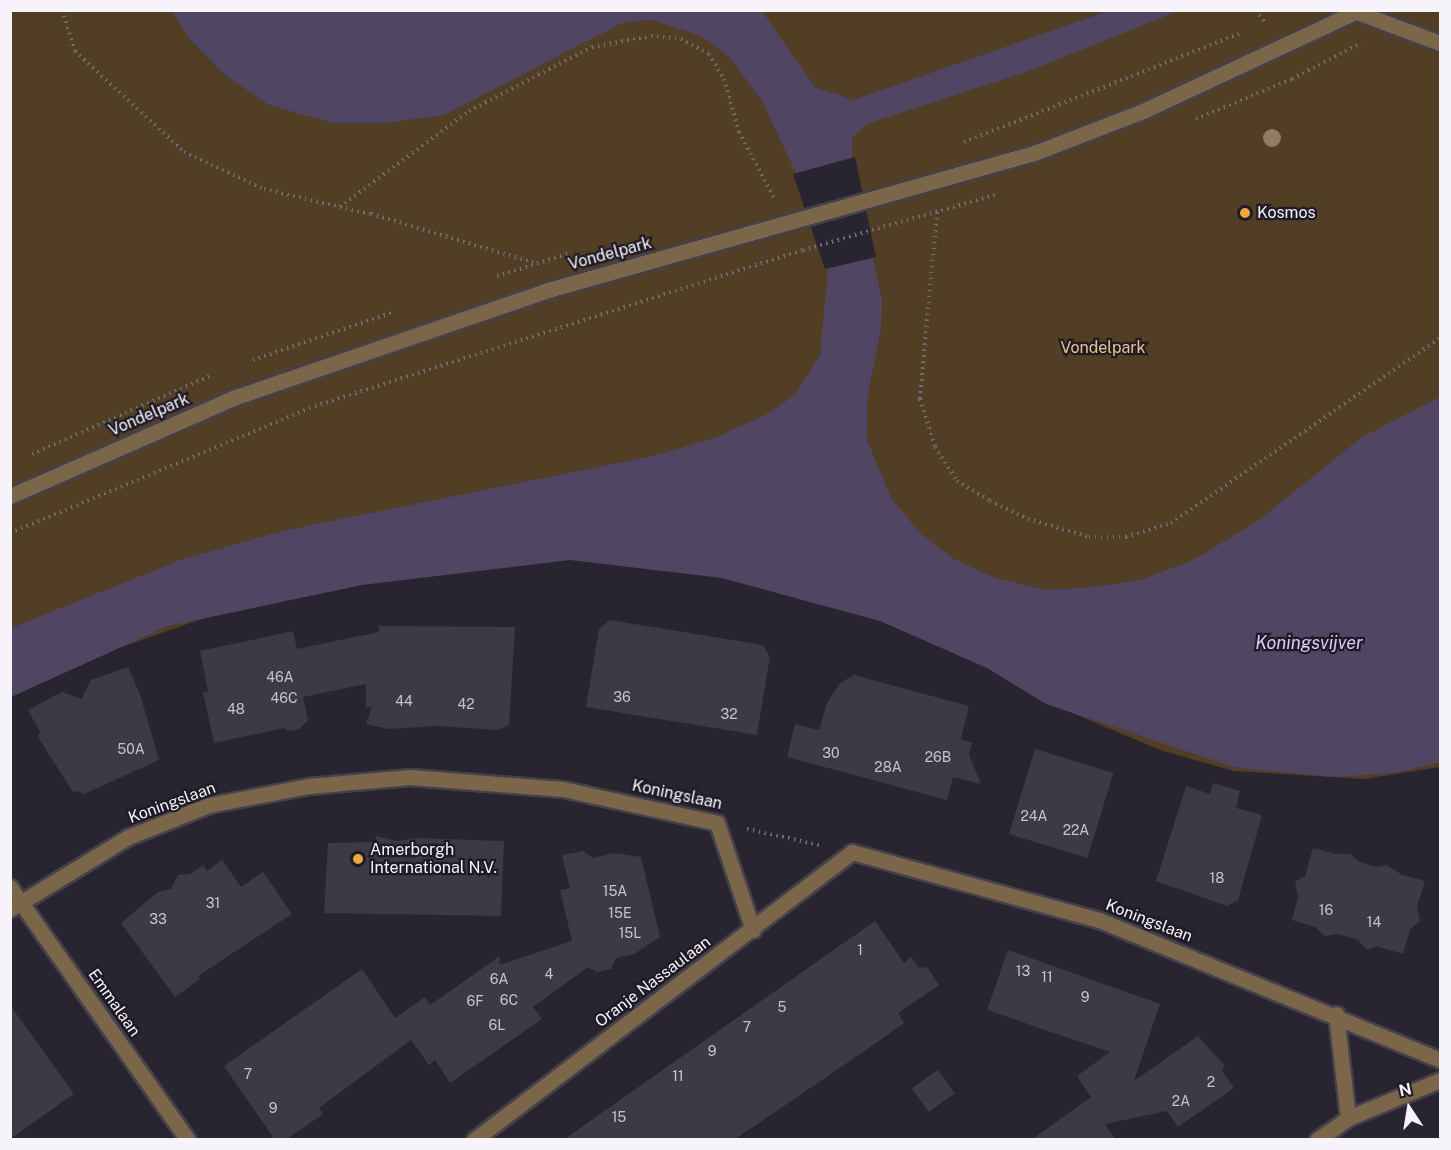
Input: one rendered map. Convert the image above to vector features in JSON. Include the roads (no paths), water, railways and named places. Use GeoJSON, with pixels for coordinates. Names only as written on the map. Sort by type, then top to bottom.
{"type":"FeatureCollection","features":[{"type":"Feature","properties":{"kind":"street","name":"Vondelpark"},"geometry":{"type":"LineString","coordinates":[[10,496],[233,398],[548,290],[931,185],[1034,153],[1143,111],[1359,11],[1440,43]]}},
{"type":"Feature","properties":{"kind":"street","name":"Koningslaan"},"geometry":{"type":"LineString","coordinates":[[16,905],[128,837],[209,806],[309,786],[410,777],[563,789],[717,823],[753,930]]}},
{"type":"Feature","properties":{"kind":"street","name":"Koningslaan"},"geometry":{"type":"LineString","coordinates":[[852,852],[1099,920],[1336,1014],[1440,1060]]}},
{"type":"Feature","properties":{"kind":"street","name":"Oranje Nassaulaan"},"geometry":{"type":"LineString","coordinates":[[474,1140],[753,930],[852,852]]}},
{"type":"Feature","properties":{"kind":"street","name":"Emmalaan"},"geometry":{"type":"LineString","coordinates":[[10,886],[16,905],[188,1140]]}},
{"type":"Feature","properties":{"kind":"street"},"geometry":{"type":"LineString","coordinates":[[1336,1014],[1348,1118]]}},
{"type":"Feature","properties":{"kind":"street"},"geometry":{"type":"LineString","coordinates":[[1317,1140],[1348,1118],[1440,1080]]}},
{"type":"Feature","properties":{"kind":"water","name":"Koningsvijver"},"geometry":{"type":"Polygon","coordinates":[[[172,11],[762,11],[815,87],[853,100],[1108,11],[1178,11],[1029,71],[867,124],[852,137],[852,158],[882,300],[881,329],[867,399],[867,440],[891,498],[921,534],[954,559],[995,578],[1046,590],[1093,587],[1141,580],[1195,559],[1259,520],[1362,437],[1440,397],[1440,762],[1394,773],[1332,777],[1234,767],[1046,704],[987,668],[880,621],[722,578],[570,560],[362,585],[168,626],[11,697],[11,628],[180,560],[282,531],[657,455],[717,437],[767,414],[795,395],[820,355],[828,268],[796,173],[761,99],[730,58],[701,36],[652,20],[624,22],[444,115],[386,123],[333,123],[269,105],[225,75],[189,38],[172,11]]]}},
{"type":"Feature","properties":{"kind":"place","name":"Kosmos"},"geometry":{"type":"Point","coordinates":[1245,213]}},
{"type":"Feature","properties":{"kind":"place","name":"Amerborgh International N.V."},"geometry":{"type":"Point","coordinates":[358,859]}}]}
